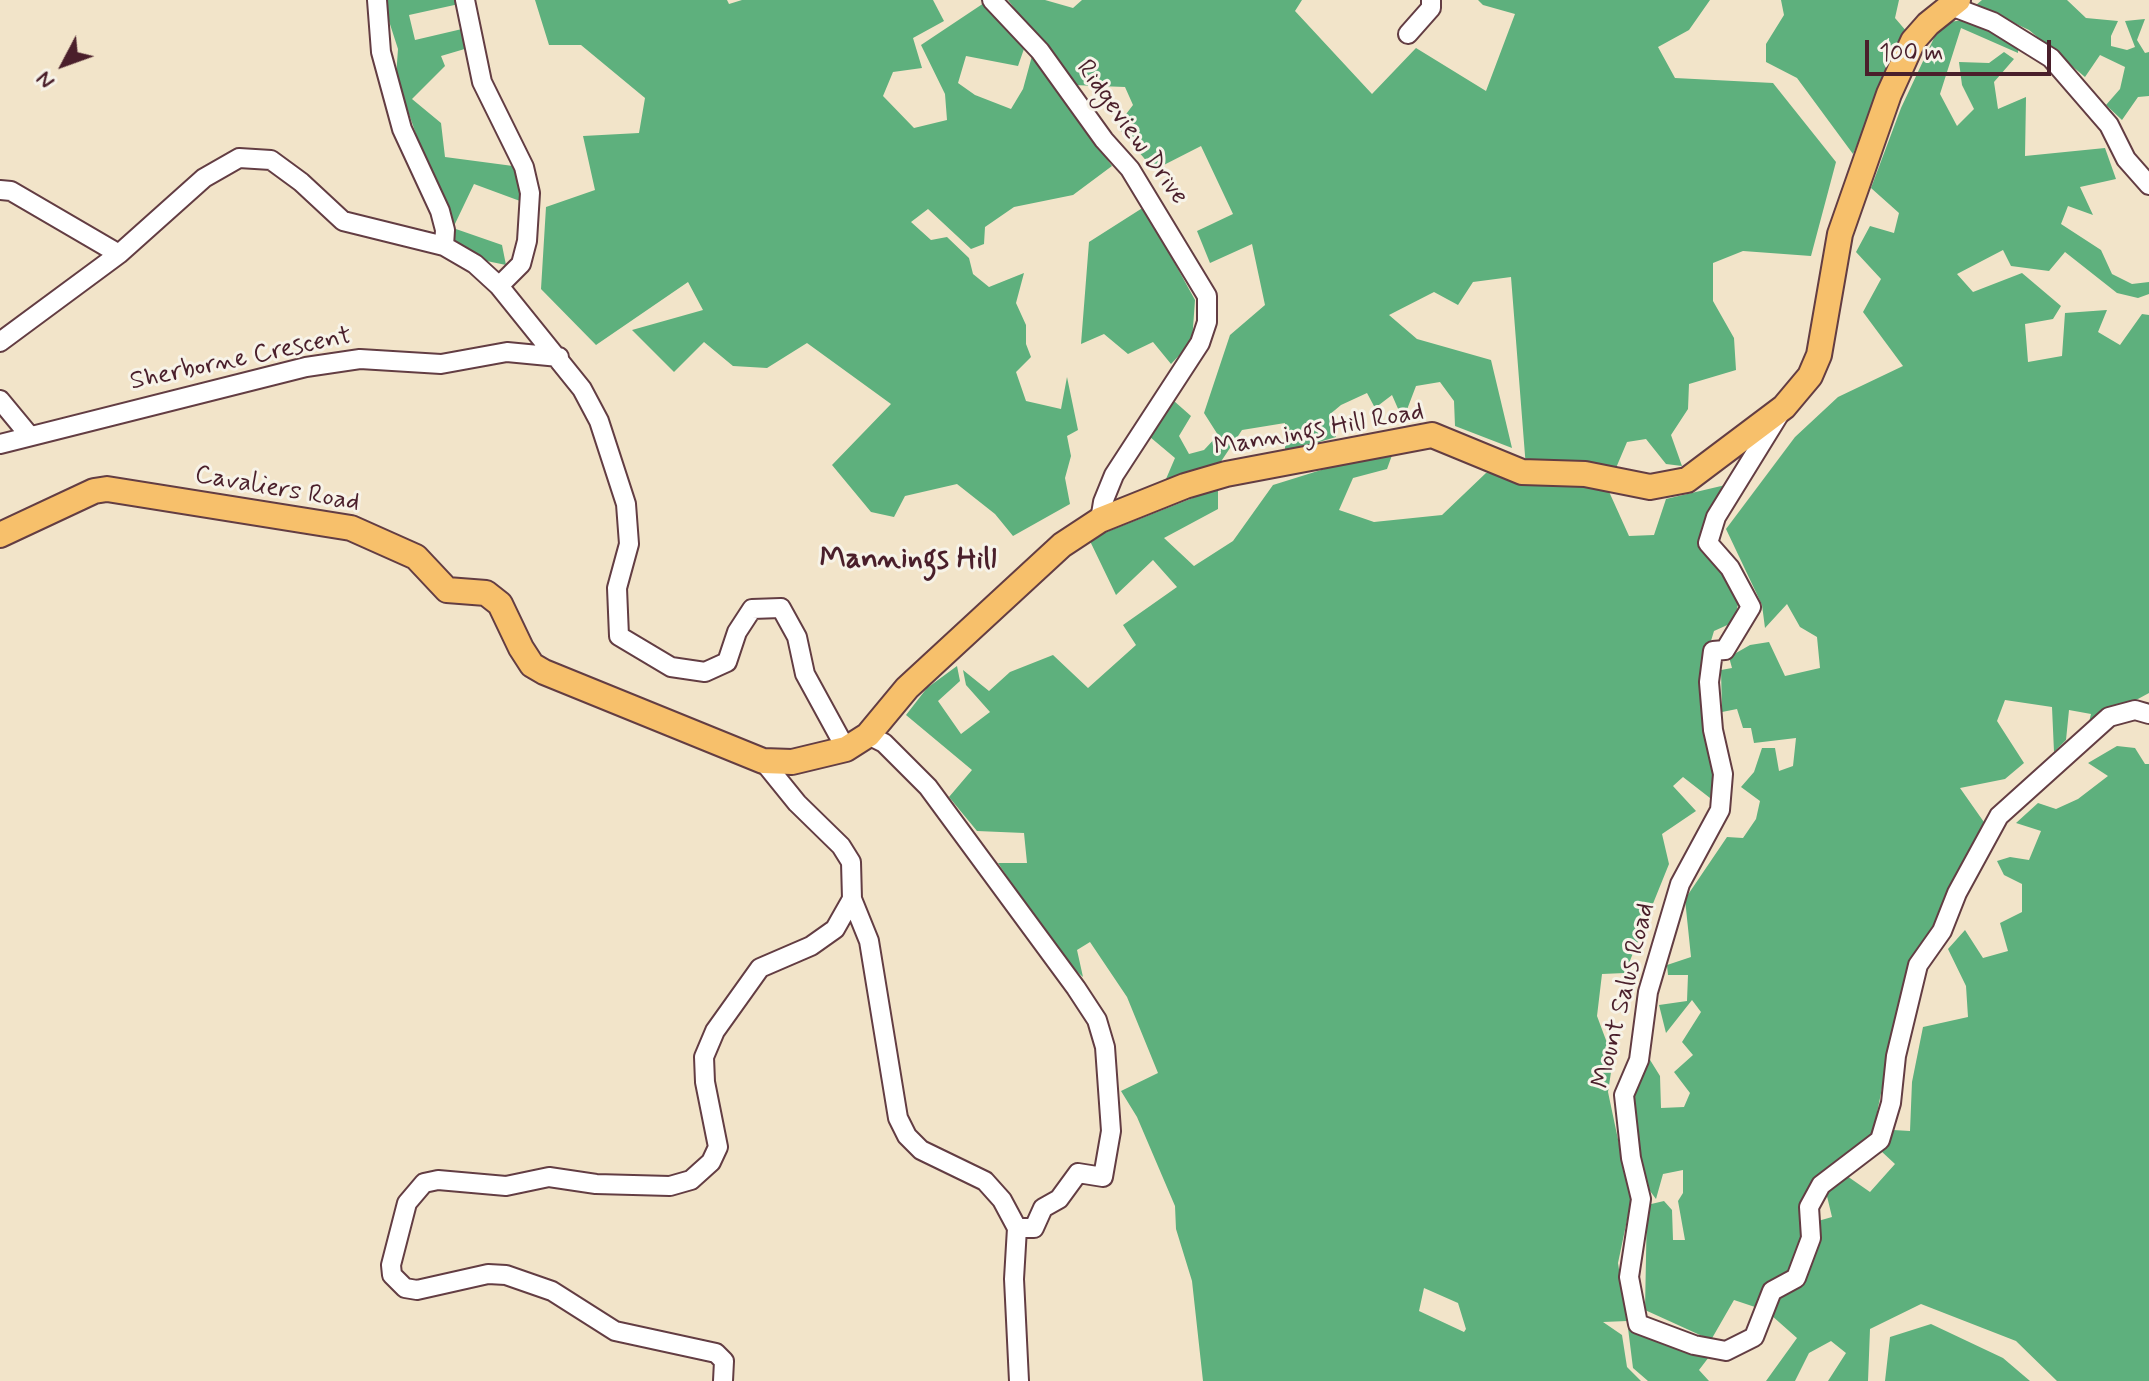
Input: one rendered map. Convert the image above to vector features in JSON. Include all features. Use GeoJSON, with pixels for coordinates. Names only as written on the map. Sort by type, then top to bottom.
{"type":"FeatureCollection","features":[{"type":"Feature","properties":{"kind":"main road","name":"Mannings Hill Road"},"geometry":{"type":"LineString","coordinates":[[763,761],[792,762],[846,749],[868,735],[907,688],[1062,545],[1100,520],[1226,474],[1282,466],[1432,435],[1522,472],[1585,474],[1650,487],[1687,480],[1784,407],[1810,376],[1819,355],[1840,234],[1889,94],[1913,41],[1955,3]]}},
{"type":"Feature","properties":{"kind":"main road","name":"Cavaliers Road"},"geometry":{"type":"LineString","coordinates":[[0,535],[94,491],[107,489],[351,528],[416,557],[447,590],[486,593],[500,604],[532,665],[544,672],[763,761]]}},
{"type":"Feature","properties":{"kind":"street"},"geometry":{"type":"LineString","coordinates":[[377,0],[381,52],[402,129],[440,211],[445,230],[444,246]]}},
{"type":"Feature","properties":{"kind":"street"},"geometry":{"type":"LineString","coordinates":[[465,0],[482,82],[524,167],[530,193],[527,241],[521,264],[499,286]]}},
{"type":"Feature","properties":{"kind":"street","name":"Ridgeview Drive"},"geometry":{"type":"LineString","coordinates":[[992,0],[1040,51],[1104,140],[1130,169],[1207,296],[1207,322],[1200,343],[1114,475],[1103,502],[1100,520]]}},
{"type":"Feature","properties":{"kind":"street"},"geometry":{"type":"LineString","coordinates":[[1408,34],[1431,8],[1431,0]]}},
{"type":"Feature","properties":{"kind":"street"},"geometry":{"type":"LineString","coordinates":[[1955,3],[1993,22],[2051,58],[2109,125],[2126,159],[2149,185]]}},
{"type":"Feature","properties":{"kind":"street"},"geometry":{"type":"LineString","coordinates":[[0,342],[119,254],[204,178],[239,158],[271,160],[301,182],[343,221],[444,246],[475,264],[499,286],[559,357],[582,389],[599,421],[626,504],[629,544],[617,588],[619,636],[671,667],[705,672],[727,662],[737,632],[752,609],[781,608],[797,637],[805,674],[846,749]]}},
{"type":"Feature","properties":{"kind":"street"},"geometry":{"type":"LineString","coordinates":[[0,190],[11,191],[119,254]]}},
{"type":"Feature","properties":{"kind":"street","name":"Sherborne Crescent"},"geometry":{"type":"LineString","coordinates":[[0,444],[250,380],[360,359],[441,364],[507,352],[559,357]]}},
{"type":"Feature","properties":{"kind":"street"},"geometry":{"type":"LineString","coordinates":[[0,400],[29,435]]}},
{"type":"Feature","properties":{"kind":"street","name":"Mount Salus Road"},"geometry":{"type":"LineString","coordinates":[[1784,407],[1716,517],[1708,543],[1730,568],[1751,607],[1725,650],[1713,651],[1709,682],[1713,730],[1723,774],[1720,810],[1680,884],[1648,992],[1639,1060],[1624,1095],[1631,1158],[1641,1199],[1629,1277],[1638,1324],[1694,1345],[1726,1351],[1754,1337],[1772,1291],[1796,1278],[1811,1238],[1809,1207],[1821,1185],[1880,1140],[1891,1103],[1896,1056],[1918,965],[1942,931],[1957,893],[1999,816],[2109,717],[2135,710],[2149,714]]}},
{"type":"Feature","properties":{"kind":"street"},"geometry":{"type":"LineString","coordinates":[[868,735],[884,743],[928,787],[1097,1020],[1105,1047],[1111,1131],[1103,1177],[1078,1173],[1059,1199],[1043,1208],[1034,1228],[1017,1228]]}},
{"type":"Feature","properties":{"kind":"street"},"geometry":{"type":"LineString","coordinates":[[763,761],[797,803],[841,846],[851,862],[852,899],[869,941],[898,1118],[907,1136],[921,1150],[985,1181],[1002,1200],[1017,1228],[1014,1279],[1019,1381]]}},
{"type":"Feature","properties":{"kind":"street"},"geometry":{"type":"LineString","coordinates":[[723,1381],[724,1361],[716,1353],[615,1331],[552,1291],[506,1275],[472,1276],[431,1287],[405,1288],[392,1275],[391,1265],[403,1218],[415,1189],[438,1180],[483,1187],[549,1177],[596,1184],[646,1186],[670,1186],[691,1180],[711,1162],[718,1147],[705,1082],[704,1057],[715,1031],[760,968],[811,946],[835,929],[852,899]]}},
{"type":"Feature","properties":{"kind":"green space"},"geometry":{"type":"Polygon","coordinates":[[[387,0],[458,0],[459,4],[409,15],[415,40],[462,29],[468,48],[441,56],[445,66],[412,99],[441,123],[445,157],[513,166],[520,180],[520,201],[474,184],[453,228],[502,245],[506,265],[477,259],[450,243],[451,234],[396,77],[398,49],[388,18],[387,0]]]}},
{"type":"Feature","properties":{"kind":"green space"},"geometry":{"type":"Polygon","coordinates":[[[535,0],[727,0],[729,4],[742,0],[933,0],[944,21],[913,38],[922,68],[893,72],[883,96],[914,128],[947,120],[945,94],[921,45],[984,3],[1025,46],[1018,66],[966,56],[958,83],[975,95],[1011,109],[1023,89],[1032,56],[1112,166],[1073,195],[1014,207],[985,227],[984,244],[971,249],[928,209],[911,222],[931,240],[947,237],[969,258],[973,274],[989,287],[1024,273],[1016,303],[1026,325],[1026,344],[1031,357],[1016,372],[1026,401],[1061,409],[1067,377],[1078,430],[1067,436],[1071,456],[1065,478],[1070,504],[1013,536],[995,514],[957,484],[905,496],[894,517],[871,512],[832,465],[891,404],[807,343],[767,368],[733,366],[704,342],[674,372],[632,330],[703,310],[688,282],[596,345],[541,289],[546,207],[595,190],[583,136],[639,133],[645,98],[581,45],[549,45],[535,0]]]}},
{"type":"Feature","properties":{"kind":"green space"},"geometry":{"type":"Polygon","coordinates":[[[1008,0],[1045,0],[1073,8],[1082,0],[1302,0],[1295,11],[1372,94],[1416,48],[1486,91],[1515,14],[1483,5],[1478,0],[1710,0],[1689,30],[1658,47],[1675,78],[1773,83],[1836,162],[1811,256],[1743,251],[1713,263],[1713,301],[1734,338],[1736,370],[1689,384],[1688,409],[1671,435],[1682,466],[1666,464],[1646,439],[1627,442],[1613,475],[1526,468],[1511,277],[1473,282],[1458,305],[1434,292],[1389,315],[1417,339],[1491,360],[1512,448],[1455,426],[1454,401],[1440,382],[1416,386],[1403,420],[1392,395],[1375,408],[1367,393],[1341,405],[1329,415],[1336,437],[1285,452],[1285,423],[1242,430],[1216,469],[1163,486],[1175,458],[1150,437],[1174,401],[1191,416],[1179,436],[1189,454],[1204,450],[1218,435],[1204,413],[1230,335],[1265,305],[1252,244],[1210,263],[1197,231],[1233,214],[1201,146],[1154,170],[1117,126],[1133,105],[1125,87],[1073,85],[1008,0]]]}},
{"type":"Feature","properties":{"kind":"green space"},"geometry":{"type":"Polygon","coordinates":[[[1781,0],[1899,0],[1895,18],[1907,32],[1853,154],[1797,78],[1766,62],[1766,44],[1784,15],[1781,0]]]}},
{"type":"Feature","properties":{"kind":"green space"},"geometry":{"type":"Polygon","coordinates":[[[1982,0],[2067,0],[2086,18],[2118,21],[2111,36],[2111,46],[2127,50],[2135,47],[2125,21],[2145,19],[2137,40],[2145,53],[2149,52],[2149,96],[2138,97],[2122,120],[2106,105],[2120,89],[2125,67],[2100,55],[2085,77],[2029,30],[1976,5],[1982,0]]]}},
{"type":"Feature","properties":{"kind":"green space"},"geometry":{"type":"Polygon","coordinates":[[[1972,19],[2018,43],[2018,53],[1961,28],[1940,94],[1957,126],[1974,109],[1962,85],[1959,62],[1989,63],[2004,52],[2014,59],[1994,82],[1998,109],[2026,97],[2025,156],[2105,148],[2116,179],[2080,187],[2093,215],[2068,206],[2061,224],[2101,250],[2112,274],[2132,284],[2149,282],[2149,294],[2138,298],[2117,293],[2065,252],[2049,271],[2011,266],[2003,250],[1957,274],[1973,292],[2022,273],[2061,306],[2053,319],[2025,324],[2028,362],[2062,356],[2065,313],[2107,310],[2098,332],[2120,345],[2142,314],[2149,315],[2149,693],[2088,726],[2091,714],[2069,710],[2066,740],[2054,752],[2052,707],[2005,700],[1997,721],[2024,763],[2005,779],[1960,788],[1986,825],[1893,1033],[1872,1138],[1814,1185],[1806,1238],[1789,1274],[1768,1289],[1755,1307],[1734,1300],[1711,1340],[1645,1310],[1647,1205],[1664,1201],[1672,1210],[1673,1240],[1685,1240],[1678,1201],[1683,1193],[1683,1170],[1663,1174],[1656,1199],[1644,1183],[1630,1103],[1647,1055],[1660,1076],[1661,1108],[1684,1107],[1690,1093],[1674,1072],[1693,1055],[1682,1042],[1701,1012],[1692,1000],[1666,1033],[1659,1005],[1687,1001],[1688,975],[1668,975],[1667,965],[1691,957],[1685,899],[1727,837],[1743,838],[1756,819],[1760,801],[1741,787],[1754,772],[1762,748],[1775,748],[1779,771],[1793,766],[1796,738],[1754,743],[1751,728],[1743,728],[1737,709],[1722,712],[1721,670],[1732,668],[1729,657],[1750,645],[1769,642],[1785,676],[1820,668],[1817,637],[1800,627],[1787,604],[1765,628],[1762,605],[1726,529],[1795,437],[1838,397],[1903,366],[1863,312],[1881,279],[1856,252],[1870,226],[1894,233],[1899,213],[1871,188],[1901,108],[1941,23],[1972,19]]]}},
{"type":"Feature","properties":{"kind":"green space"},"geometry":{"type":"Polygon","coordinates":[[[1144,207],[1195,300],[1192,342],[1171,364],[1153,342],[1128,354],[1104,334],[1081,344],[1089,242],[1144,207]]]}},
{"type":"Feature","properties":{"kind":"green space"},"geometry":{"type":"Polygon","coordinates":[[[1395,447],[1387,469],[1353,478],[1339,510],[1374,522],[1442,515],[1486,473],[1593,479],[1606,485],[1629,536],[1654,535],[1666,499],[1734,483],[1708,542],[1739,600],[1734,622],[1714,631],[1704,664],[1718,779],[1710,798],[1683,777],[1673,786],[1696,811],[1662,834],[1669,864],[1625,973],[1602,974],[1597,1016],[1613,1059],[1608,1092],[1631,1201],[1618,1263],[1627,1321],[1603,1322],[1622,1335],[1627,1367],[1641,1381],[1203,1381],[1192,1281],[1176,1229],[1175,1206],[1137,1117],[1121,1091],[1158,1073],[1127,997],[1090,942],[1077,950],[1083,977],[1062,958],[998,863],[1027,863],[1024,833],[977,831],[949,797],[972,770],[906,715],[927,688],[957,666],[960,681],[938,701],[961,734],[990,712],[966,685],[963,670],[989,691],[1010,672],[1053,655],[1088,688],[1136,645],[1123,625],[1177,587],[1153,560],[1116,595],[1089,539],[1218,488],[1218,509],[1164,538],[1194,566],[1233,541],[1273,485],[1395,447]],[[1424,1288],[1419,1311],[1464,1332],[1466,1329],[1458,1303],[1424,1288]]]}},
{"type":"Feature","properties":{"kind":"green space"},"geometry":{"type":"Polygon","coordinates":[[[2117,746],[2135,748],[2145,764],[2149,764],[2149,1381],[2057,1381],[2016,1341],[1921,1304],[1870,1329],[1868,1381],[1828,1381],[1846,1353],[1831,1341],[1809,1353],[1795,1381],[1766,1381],[1797,1338],[1771,1315],[1777,1296],[1804,1284],[1817,1240],[1818,1221],[1832,1217],[1826,1192],[1847,1176],[1870,1192],[1895,1164],[1881,1151],[1893,1130],[1910,1131],[1912,1082],[1923,1027],[1968,1017],[1966,986],[1948,949],[1965,930],[1983,958],[2008,951],[2000,923],[2022,912],[2022,884],[2004,875],[1997,861],[2010,857],[2029,860],[2041,831],[2016,823],[2038,803],[2056,809],[2078,799],[2108,776],[2088,763],[2117,746]]]}},
{"type":"Feature","properties":{"kind":"green space"},"geometry":{"type":"Polygon","coordinates":[[[1931,1324],[2003,1358],[2030,1381],[1885,1381],[1890,1337],[1931,1324]]]}},
{"type":"Feature","properties":{"kind":"green space"},"geometry":{"type":"Polygon","coordinates":[[[1628,1328],[1664,1345],[1712,1353],[1699,1370],[1709,1381],[1648,1381],[1633,1368],[1628,1328]]]}},
{"type":"Feature","properties":{"kind":"district","name":"Mannings Hill"},"geometry":{"type":"Point","coordinates":[908,561]}}]}
